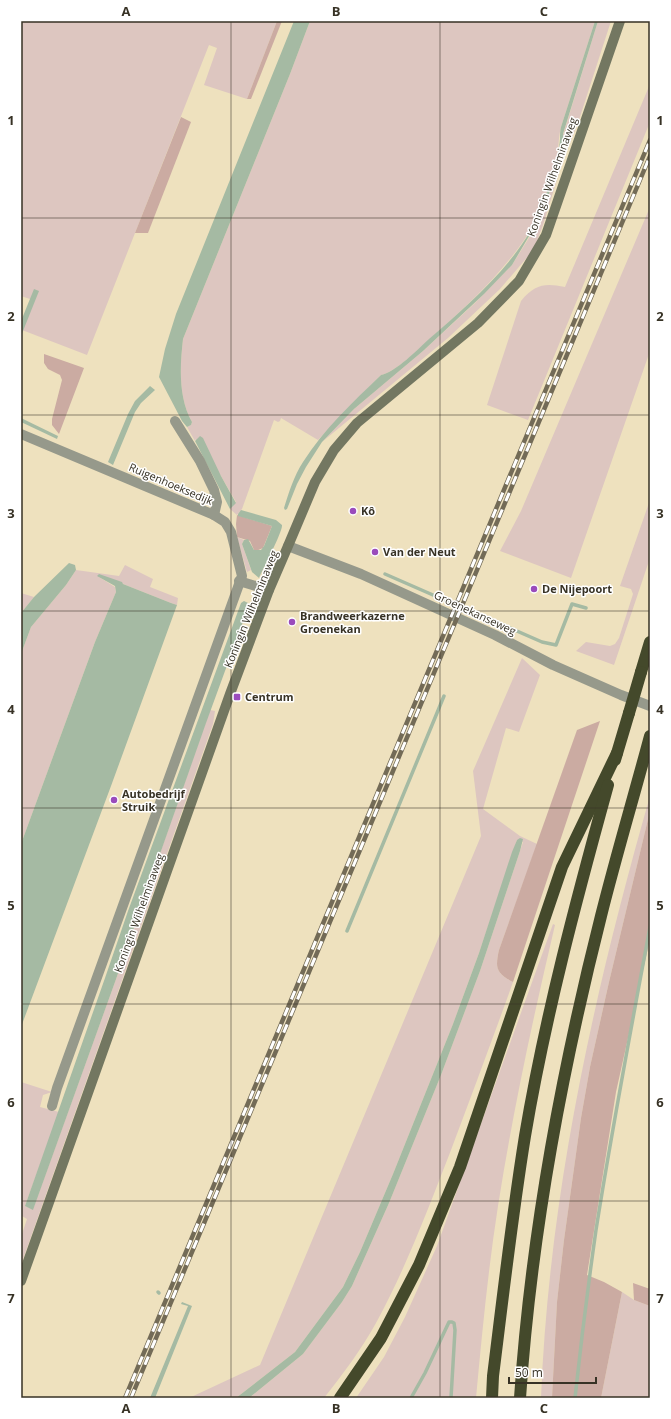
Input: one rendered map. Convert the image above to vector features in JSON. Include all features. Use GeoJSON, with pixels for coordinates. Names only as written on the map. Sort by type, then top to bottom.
{"type":"FeatureCollection","features":[{"type":"Feature","properties":{"kind":"highway"},"geometry":{"type":"LineString","coordinates":[[492,1398],[493,1376],[509,1240],[534,1086],[573,914],[617,753],[650,642]]}},
{"type":"Feature","properties":{"kind":"highway"},"geometry":{"type":"LineString","coordinates":[[520,1398],[528,1303],[536,1237],[564,1078],[601,915],[650,736]]}},
{"type":"Feature","properties":{"kind":"highway"},"geometry":{"type":"LineString","coordinates":[[340,1398],[381,1338],[419,1265],[460,1167],[562,867],[617,753]]}},
{"type":"Feature","properties":{"kind":"main road","name":"Koningin Wilhelminaweg"},"geometry":{"type":"LineString","coordinates":[[21,1281],[227,702],[269,590],[315,482],[334,450],[357,424],[478,323],[519,281],[546,235],[620,21]]}},
{"type":"Feature","properties":{"kind":"street"},"geometry":{"type":"LineString","coordinates":[[175,421],[200,461],[214,490],[217,502],[214,514]]}},
{"type":"Feature","properties":{"kind":"street","name":"Ruigenhoeksedijk"},"geometry":{"type":"LineString","coordinates":[[21,434],[214,514],[225,522],[231,532],[242,576],[239,581]]}},
{"type":"Feature","properties":{"kind":"street","name":"Groenekanseweg"},"geometry":{"type":"LineString","coordinates":[[288,546],[361,574],[495,635],[553,664],[621,695],[650,706]]}},
{"type":"Feature","properties":{"kind":"street"},"geometry":{"type":"LineString","coordinates":[[239,581],[269,590]]}},
{"type":"Feature","properties":{"kind":"street","name":"Koningin Wilhelminaweg"},"geometry":{"type":"LineString","coordinates":[[52,1106],[239,581]]}},
{"type":"Feature","properties":{"kind":"shaded area"},"geometry":{"type":"Polygon","coordinates":[[[21,21],[277,21],[247,99],[204,85],[217,48],[209,45],[87,355],[22,330],[33,300],[21,296],[21,21]]]}},
{"type":"Feature","properties":{"kind":"shaded area"},"geometry":{"type":"Polygon","coordinates":[[[277,21],[282,21],[251,99],[247,99],[277,21]]]}},
{"type":"Feature","properties":{"kind":"shaded area"},"geometry":{"type":"Polygon","coordinates":[[[294,21],[310,21],[183,339],[181,360],[182,392],[187,412],[192,422],[191,425],[187,427],[182,421],[159,377],[165,349],[176,314],[294,21]]]}},
{"type":"Feature","properties":{"kind":"shaded area"},"geometry":{"type":"Polygon","coordinates":[[[310,21],[595,21],[561,127],[557,156],[546,196],[535,223],[520,246],[497,274],[472,300],[408,359],[394,369],[381,375],[318,440],[281,418],[278,422],[274,420],[242,509],[237,515],[230,509],[236,502],[221,476],[195,439],[195,441],[187,427],[191,425],[192,422],[187,412],[182,392],[181,360],[183,339],[310,21]]]}},
{"type":"Feature","properties":{"kind":"shaded area"},"geometry":{"type":"Polygon","coordinates":[[[595,21],[598,21],[563,134],[565,142],[548,197],[538,221],[512,265],[484,294],[423,351],[354,409],[322,442],[306,467],[287,509],[285,510],[284,508],[294,478],[320,438],[381,375],[393,370],[406,360],[477,296],[508,263],[532,228],[548,190],[560,143],[561,127],[595,21]]]}},
{"type":"Feature","properties":{"kind":"shaded area"},"geometry":{"type":"Polygon","coordinates":[[[598,21],[611,21],[578,123],[563,160],[543,225],[530,254],[500,289],[448,338],[322,442],[354,409],[423,351],[475,303],[512,265],[532,233],[548,197],[564,142],[563,135],[598,21]]]}},
{"type":"Feature","properties":{"kind":"shaded area"},"geometry":{"type":"Polygon","coordinates":[[[650,84],[650,122],[528,420],[487,405],[521,301],[531,291],[541,286],[552,285],[565,287],[650,84]]]}},
{"type":"Feature","properties":{"kind":"shaded area"},"geometry":{"type":"Polygon","coordinates":[[[181,117],[191,122],[148,233],[135,233],[181,117]]]}},
{"type":"Feature","properties":{"kind":"shaded area"},"geometry":{"type":"Polygon","coordinates":[[[650,207],[650,351],[571,578],[500,551],[521,511],[650,207]]]}},
{"type":"Feature","properties":{"kind":"shaded area"},"geometry":{"type":"Polygon","coordinates":[[[34,289],[39,291],[21,336],[21,321],[34,289]]]}},
{"type":"Feature","properties":{"kind":"shaded area"},"geometry":{"type":"Polygon","coordinates":[[[44,354],[84,368],[59,434],[52,425],[52,419],[62,380],[60,375],[48,369],[44,363],[44,354]]]}},
{"type":"Feature","properties":{"kind":"shaded area"},"geometry":{"type":"Polygon","coordinates":[[[150,386],[155,390],[141,403],[135,412],[113,465],[108,462],[128,414],[135,401],[150,386]]]}},
{"type":"Feature","properties":{"kind":"shaded area"},"geometry":{"type":"Polygon","coordinates":[[[21,418],[58,436],[57,439],[21,422],[21,418]]]}},
{"type":"Feature","properties":{"kind":"shaded area"},"geometry":{"type":"Polygon","coordinates":[[[200,436],[203,438],[236,503],[230,509],[195,441],[200,436]]]}},
{"type":"Feature","properties":{"kind":"shaded area"},"geometry":{"type":"Polygon","coordinates":[[[650,500],[650,558],[614,665],[576,651],[586,642],[610,646],[615,644],[619,638],[633,594],[631,589],[620,586],[650,500]]]}},
{"type":"Feature","properties":{"kind":"shaded area"},"geometry":{"type":"Polygon","coordinates":[[[241,510],[276,520],[282,525],[276,542],[259,578],[252,572],[242,544],[244,540],[248,539],[254,550],[261,550],[272,526],[238,516],[241,510]]]}},
{"type":"Feature","properties":{"kind":"shaded area"},"geometry":{"type":"Polygon","coordinates":[[[237,515],[272,526],[263,548],[256,551],[254,550],[250,541],[237,537],[237,515]]]}},
{"type":"Feature","properties":{"kind":"shaded area"},"geometry":{"type":"Polygon","coordinates":[[[237,537],[244,540],[242,544],[251,570],[247,572],[237,537]]]}},
{"type":"Feature","properties":{"kind":"shaded area"},"geometry":{"type":"Polygon","coordinates":[[[69,563],[75,565],[76,570],[66,585],[31,627],[21,654],[21,613],[34,597],[69,563]]]}},
{"type":"Feature","properties":{"kind":"shaded area"},"geometry":{"type":"Polygon","coordinates":[[[125,565],[153,579],[150,587],[178,598],[177,605],[121,582],[99,577],[115,587],[116,592],[95,642],[21,844],[21,654],[31,627],[66,585],[76,570],[119,576],[125,565]]]}},
{"type":"Feature","properties":{"kind":"shaded area"},"geometry":{"type":"Polygon","coordinates":[[[99,574],[177,605],[21,1027],[21,844],[95,642],[116,592],[115,586],[97,576],[99,574]]]}},
{"type":"Feature","properties":{"kind":"shaded area"},"geometry":{"type":"Polygon","coordinates":[[[21,593],[34,597],[21,613],[21,593]]]}},
{"type":"Feature","properties":{"kind":"shaded area"},"geometry":{"type":"Polygon","coordinates":[[[244,601],[248,603],[248,608],[33,1210],[25,1206],[128,911],[241,603],[244,601]]]}},
{"type":"Feature","properties":{"kind":"shaded area"},"geometry":{"type":"Polygon","coordinates":[[[522,658],[540,675],[519,732],[506,728],[483,809],[520,836],[537,844],[499,950],[497,961],[497,966],[500,973],[513,982],[451,1150],[407,1260],[370,1333],[352,1362],[324,1398],[249,1398],[303,1354],[342,1302],[352,1286],[389,1203],[441,1075],[480,971],[523,842],[517,840],[479,953],[453,1024],[393,1174],[360,1252],[343,1287],[295,1352],[236,1398],[189,1398],[260,1365],[481,836],[473,771],[522,658]]]}},
{"type":"Feature","properties":{"kind":"shaded area"},"geometry":{"type":"Polygon","coordinates":[[[210,710],[215,711],[213,724],[21,1265],[21,1237],[27,1219],[22,1216],[21,1219],[21,1082],[52,1092],[43,1095],[40,1107],[59,1112],[25,1206],[33,1209],[115,982],[210,710]]]}},
{"type":"Feature","properties":{"kind":"shaded area"},"geometry":{"type":"Polygon","coordinates":[[[600,721],[513,982],[503,976],[498,969],[497,961],[499,950],[577,730],[600,721]]]}},
{"type":"Feature","properties":{"kind":"shaded area"},"geometry":{"type":"Polygon","coordinates":[[[650,796],[650,811],[609,982],[590,1067],[581,1118],[557,1302],[552,1398],[541,1398],[546,1322],[564,1170],[593,1019],[610,944],[650,796]]]}},
{"type":"Feature","properties":{"kind":"shaded area"},"geometry":{"type":"Polygon","coordinates":[[[650,811],[650,939],[616,1092],[587,1275],[622,1292],[601,1398],[552,1398],[557,1302],[581,1118],[590,1067],[609,982],[650,811]]]}},
{"type":"Feature","properties":{"kind":"shaded area"},"geometry":{"type":"Polygon","coordinates":[[[520,838],[523,839],[520,851],[480,971],[441,1075],[389,1203],[352,1286],[342,1302],[303,1354],[249,1398],[236,1398],[295,1352],[343,1287],[360,1252],[393,1174],[453,1024],[479,953],[512,852],[517,840],[520,838]]]}},
{"type":"Feature","properties":{"kind":"shaded area"},"geometry":{"type":"Polygon","coordinates":[[[553,924],[555,925],[510,1135],[494,1230],[476,1398],[356,1398],[384,1357],[405,1317],[437,1246],[553,924]]]}},
{"type":"Feature","properties":{"kind":"shaded area"},"geometry":{"type":"Polygon","coordinates":[[[633,1283],[650,1289],[650,1306],[634,1300],[633,1283]]]}},
{"type":"Feature","properties":{"kind":"shaded area"},"geometry":{"type":"Polygon","coordinates":[[[622,1292],[634,1300],[650,1306],[650,1398],[601,1398],[622,1292]]]}},
{"type":"Feature","properties":{"kind":"shaded area"},"geometry":{"type":"Polygon","coordinates":[[[182,1302],[192,1306],[155,1398],[150,1398],[188,1306],[181,1304],[182,1302]]]}},
{"type":"Feature","properties":{"kind":"waterway"},"geometry":{"type":"LineString","coordinates":[[385,574],[449,602]]}},
{"type":"Feature","properties":{"kind":"waterway"},"geometry":{"type":"LineString","coordinates":[[467,609],[542,642],[556,645],[572,604],[586,608]]}},
{"type":"Feature","properties":{"kind":"waterway"},"geometry":{"type":"LineString","coordinates":[[347,931],[444,696]]}},
{"type":"Feature","properties":{"kind":"waterway"},"geometry":{"type":"LineString","coordinates":[[575,1398],[596,1230],[615,1116],[650,927]]}},
{"type":"Feature","properties":{"kind":"waterway"},"geometry":{"type":"LineString","coordinates":[[411,1398],[425,1373],[449,1322],[452,1322],[454,1323],[455,1330],[451,1398]]}},
{"type":"Feature","properties":{"kind":"railway"},"geometry":{"type":"LineString","coordinates":[[125,1398],[650,140]]}},
{"type":"Feature","properties":{"kind":"railway"},"geometry":{"type":"LineString","coordinates":[[131,1398],[650,156]]}},
{"type":"Feature","properties":{"kind":"place","name":"Kô"},"geometry":{"type":"Point","coordinates":[353,511]}},
{"type":"Feature","properties":{"kind":"place","name":"Van der Neut"},"geometry":{"type":"Point","coordinates":[375,552]}},
{"type":"Feature","properties":{"kind":"place","name":"De Nijepoort"},"geometry":{"type":"Point","coordinates":[534,589]}},
{"type":"Feature","properties":{"kind":"place","name":"Brandweerkazerne Groenekan"},"geometry":{"type":"Point","coordinates":[292,622]}},
{"type":"Feature","properties":{"kind":"place","name":"Centrum"},"geometry":{"type":"Point","coordinates":[237,697]}},
{"type":"Feature","properties":{"kind":"place","name":"Autobedrijf Struik"},"geometry":{"type":"Point","coordinates":[114,800]}}]}
